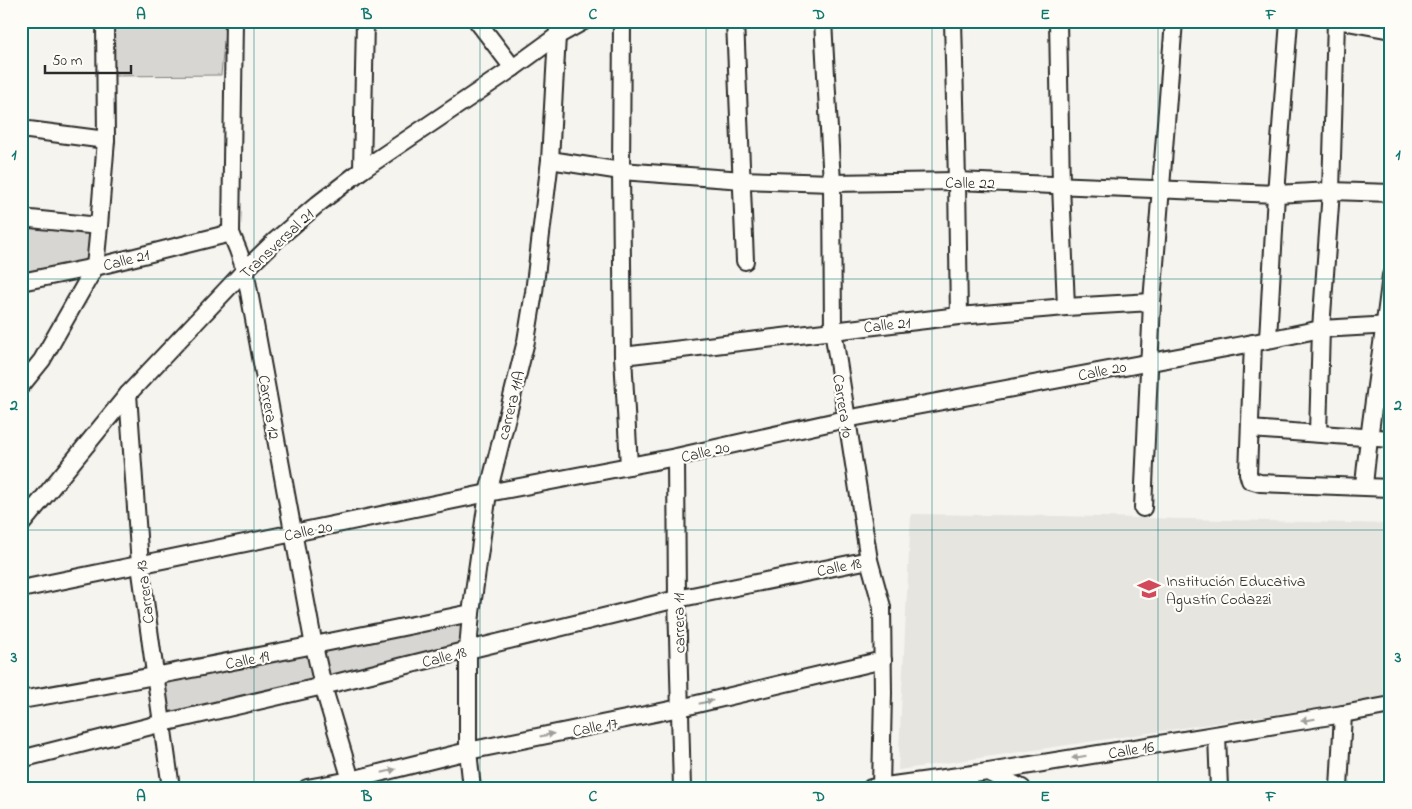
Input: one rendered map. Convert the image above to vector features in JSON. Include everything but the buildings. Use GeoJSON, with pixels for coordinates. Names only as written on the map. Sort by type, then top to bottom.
{"type":"FeatureCollection","features":[{"type":"Feature","properties":{"kind":"street"},"geometry":{"type":"LineString","coordinates":[[21,386],[42,360],[95,267],[106,140],[105,21]]}},
{"type":"Feature","properties":{"kind":"street","name":"Carrera 12"},"geometry":{"type":"LineString","coordinates":[[234,21],[231,233],[245,270],[314,646],[323,686],[351,784]]}},
{"type":"Feature","properties":{"kind":"street"},"geometry":{"type":"LineString","coordinates":[[362,170],[365,21]]}},
{"type":"Feature","properties":{"kind":"street"},"geometry":{"type":"LineString","coordinates":[[476,21],[513,68]]}},
{"type":"Feature","properties":{"kind":"street","name":"Transversal 21"},"geometry":{"type":"LineString","coordinates":[[21,525],[128,394],[245,270],[276,240],[362,170],[513,68],[558,29],[584,21]]}},
{"type":"Feature","properties":{"kind":"street"},"geometry":{"type":"LineString","coordinates":[[622,21],[623,356],[629,466]]}},
{"type":"Feature","properties":{"kind":"street"},"geometry":{"type":"LineString","coordinates":[[736,21],[745,261]]}},
{"type":"Feature","properties":{"kind":"street","name":"Carrera 10"},"geometry":{"type":"LineString","coordinates":[[823,21],[832,183],[833,330],[869,560],[882,607],[883,660],[877,787]]}},
{"type":"Feature","properties":{"kind":"street"},"geometry":{"type":"LineString","coordinates":[[953,21],[959,316]]}},
{"type":"Feature","properties":{"kind":"street"},"geometry":{"type":"LineString","coordinates":[[1058,21],[1061,185],[1066,307]]}},
{"type":"Feature","properties":{"kind":"street"},"geometry":{"type":"LineString","coordinates":[[1143,508],[1152,302],[1174,21]]}},
{"type":"Feature","properties":{"kind":"street"},"geometry":{"type":"LineString","coordinates":[[1289,21],[1276,194],[1250,429],[1248,473],[1250,480],[1260,483],[1391,488]]}},
{"type":"Feature","properties":{"kind":"street"},"geometry":{"type":"LineString","coordinates":[[1318,433],[1321,329],[1331,191],[1336,21]]}},
{"type":"Feature","properties":{"kind":"street"},"geometry":{"type":"LineString","coordinates":[[1342,21],[1391,30]]}},
{"type":"Feature","properties":{"kind":"street","name":"carrera 11A"},"geometry":{"type":"LineString","coordinates":[[472,788],[468,751],[468,650],[471,613],[488,493],[526,341],[534,292],[550,160],[558,29]]}},
{"type":"Feature","properties":{"kind":"street"},"geometry":{"type":"LineString","coordinates":[[21,129],[106,140]]}},
{"type":"Feature","properties":{"kind":"street","name":"Calle 22"},"geometry":{"type":"LineString","coordinates":[[550,160],[621,171],[743,180],[832,183],[957,181],[1276,194],[1331,191],[1391,193]]}},
{"type":"Feature","properties":{"kind":"street"},"geometry":{"type":"LineString","coordinates":[[21,218],[100,226]]}},
{"type":"Feature","properties":{"kind":"street","name":"Calle 21"},"geometry":{"type":"LineString","coordinates":[[21,282],[95,267],[231,233]]}},
{"type":"Feature","properties":{"kind":"street"},"geometry":{"type":"LineString","coordinates":[[1364,486],[1369,437],[1388,325],[1391,276]]}},
{"type":"Feature","properties":{"kind":"street","name":"Calle 21"},"geometry":{"type":"LineString","coordinates":[[623,356],[959,316],[1152,302]]}},
{"type":"Feature","properties":{"kind":"street","name":"Calle 20"},"geometry":{"type":"LineString","coordinates":[[21,589],[488,493],[676,457],[846,418],[1321,329],[1388,325]]}},
{"type":"Feature","properties":{"kind":"street","name":"Carrera 13"},"geometry":{"type":"LineString","coordinates":[[128,394],[140,565],[171,788]]}},
{"type":"Feature","properties":{"kind":"street"},"geometry":{"type":"LineString","coordinates":[[1250,429],[1391,439]]}},
{"type":"Feature","properties":{"kind":"street","name":"carrera 11"},"geometry":{"type":"LineString","coordinates":[[676,457],[677,599],[682,788]]}},
{"type":"Feature","properties":{"kind":"street","name":"Calle 18"},"geometry":{"type":"LineString","coordinates":[[21,759],[163,722],[323,686],[677,599],[869,560]]}},
{"type":"Feature","properties":{"kind":"street","name":"Calle 19"},"geometry":{"type":"LineString","coordinates":[[21,700],[155,677],[471,613]]}},
{"type":"Feature","properties":{"kind":"street","name":"Calle 17"},"geometry":{"type":"LineString","coordinates":[[307,788],[351,784],[468,751],[680,708],[883,660]]}},
{"type":"Feature","properties":{"kind":"street","name":"Calle 16"},"geometry":{"type":"LineString","coordinates":[[877,787],[988,772],[1391,705]]}},
{"type":"Feature","properties":{"kind":"street"},"geometry":{"type":"LineString","coordinates":[[1339,788],[1343,714]]}},
{"type":"Feature","properties":{"kind":"street"},"geometry":{"type":"LineString","coordinates":[[1218,735],[1219,788]]}},
{"type":"Feature","properties":{"kind":"street"},"geometry":{"type":"LineString","coordinates":[[988,772],[1022,788]]}},
{"type":"Feature","properties":{"kind":"shaded area"},"geometry":{"type":"Polygon","coordinates":[[[109,21],[226,21],[221,75],[111,76],[109,21]]]}},
{"type":"Feature","properties":{"kind":"shaded area"},"geometry":{"type":"Polygon","coordinates":[[[21,221],[97,229],[93,264],[21,279],[21,221]]]}},
{"type":"Feature","properties":{"kind":"shaded area","name":"Institución Educativa Agustín Codazzi"},"geometry":{"type":"Polygon","coordinates":[[[911,514],[1391,524],[1391,697],[898,770],[911,514]]]}},
{"type":"Feature","properties":{"kind":"shaded area"},"geometry":{"type":"Polygon","coordinates":[[[468,617],[465,647],[326,682],[318,649],[468,617]]]}},
{"type":"Feature","properties":{"kind":"shaded area"},"geometry":{"type":"Polygon","coordinates":[[[311,651],[318,683],[166,718],[158,680],[311,651]]]}},
{"type":"Feature","properties":{"kind":"place","name":"Institución Educativa Agustín Codazzi"},"geometry":{"type":"Point","coordinates":[1149,589]}}]}
